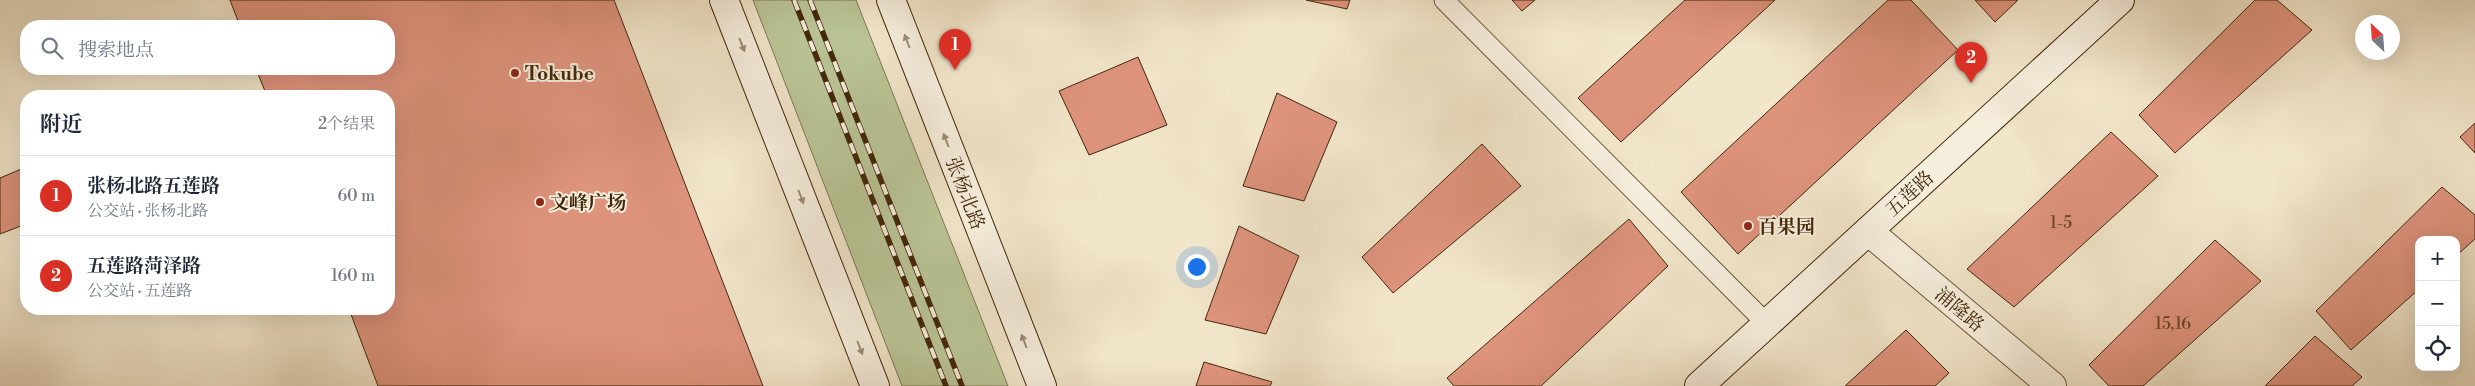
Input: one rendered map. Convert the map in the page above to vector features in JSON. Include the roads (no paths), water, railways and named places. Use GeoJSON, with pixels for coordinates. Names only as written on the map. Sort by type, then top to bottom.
{"type":"FeatureCollection","features":[{"type":"Feature","properties":{"kind":"main road"},"geometry":{"type":"LineString","coordinates":[[724,0],[875,386]]}},
{"type":"Feature","properties":{"kind":"main road","name":"张杨北路"},"geometry":{"type":"LineString","coordinates":[[891,0],[1042,386]]}},
{"type":"Feature","properties":{"kind":"main road","name":"五莲路"},"geometry":{"type":"LineString","coordinates":[[1699,386],[2120,0]]}},
{"type":"Feature","properties":{"kind":"main road","name":"浦隆路"},"geometry":{"type":"LineString","coordinates":[[1868,231],[2052,386]]}},
{"type":"Feature","properties":{"kind":"lane"},"geometry":{"type":"LineString","coordinates":[[1444,0],[1767,324]]}},
{"type":"Feature","properties":{"kind":"railway"},"geometry":{"type":"LineString","coordinates":[[794,0],[946,386]]}},
{"type":"Feature","properties":{"kind":"railway"},"geometry":{"type":"LineString","coordinates":[[810,0],[962,386]]}},
{"type":"Feature","properties":{"kind":"place","name":"张杨北路五莲路"},"geometry":{"type":"Point","coordinates":[955,70]}},
{"type":"Feature","properties":{"kind":"place","name":"Tokube"},"geometry":{"type":"Point","coordinates":[515,73]}},
{"type":"Feature","properties":{"kind":"place","name":"五莲路菏泽路"},"geometry":{"type":"Point","coordinates":[1971,83]}},
{"type":"Feature","properties":{"kind":"place","name":"文峰广场"},"geometry":{"type":"Point","coordinates":[540,202]}},
{"type":"Feature","properties":{"kind":"place","name":"百果园"},"geometry":{"type":"Point","coordinates":[1748,226]}}]}
